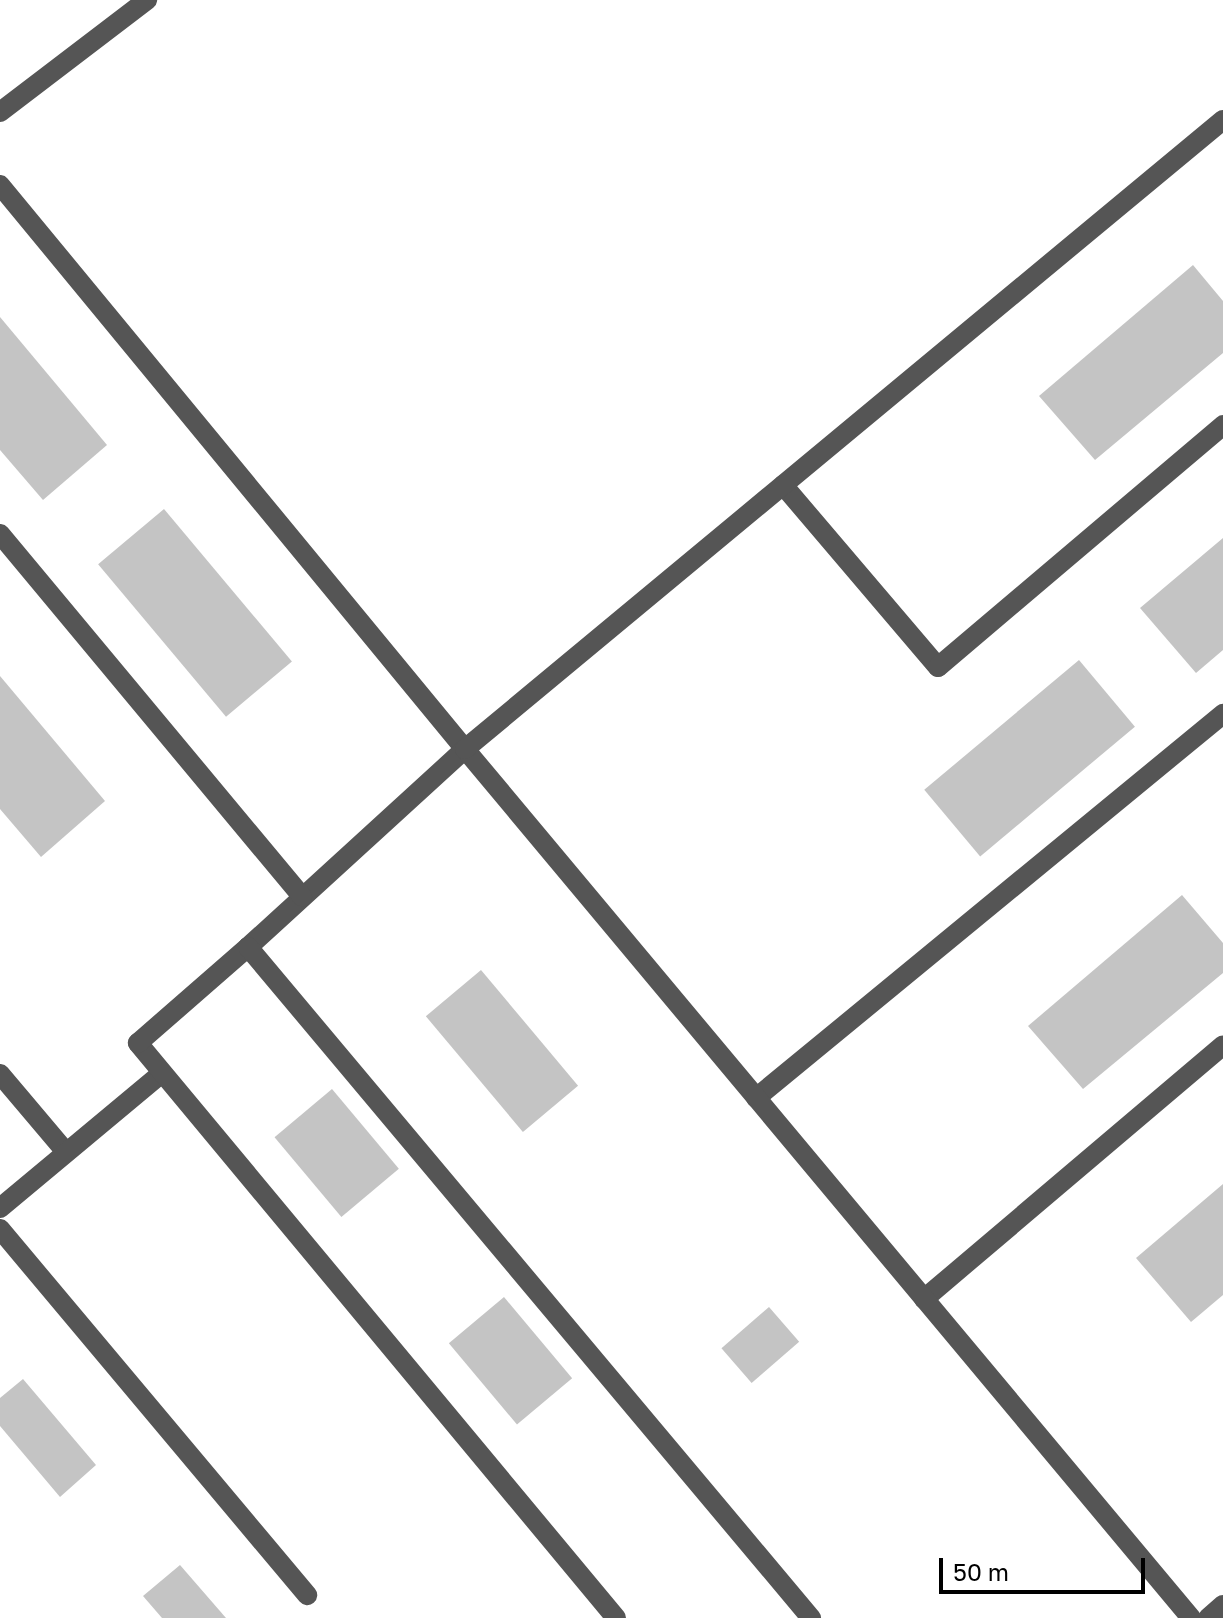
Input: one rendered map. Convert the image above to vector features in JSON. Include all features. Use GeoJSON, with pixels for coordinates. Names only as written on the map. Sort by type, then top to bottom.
{"type":"FeatureCollection","features":[{"type":"Feature","properties":{"kind":"lane"},"geometry":{"type":"LineString","coordinates":[[0,112],[147,0]]}},
{"type":"Feature","properties":{"kind":"lane"},"geometry":{"type":"LineString","coordinates":[[616,1618],[138,1043],[465,749],[1223,120]]}},
{"type":"Feature","properties":{"kind":"lane"},"geometry":{"type":"LineString","coordinates":[[0,185],[465,749],[1191,1618]]}},
{"type":"Feature","properties":{"kind":"lane"},"geometry":{"type":"LineString","coordinates":[[783,485],[938,667],[1223,425]]}},
{"type":"Feature","properties":{"kind":"lane"},"geometry":{"type":"LineString","coordinates":[[0,534],[302,897]]}},
{"type":"Feature","properties":{"kind":"lane"},"geometry":{"type":"LineString","coordinates":[[756,1098],[1223,714]]}},
{"type":"Feature","properties":{"kind":"lane"},"geometry":{"type":"LineString","coordinates":[[248,947],[811,1618]]}},
{"type":"Feature","properties":{"kind":"lane"},"geometry":{"type":"LineString","coordinates":[[924,1299],[1223,1045]]}},
{"type":"Feature","properties":{"kind":"lane"},"geometry":{"type":"LineString","coordinates":[[0,1208],[162,1073]]}},
{"type":"Feature","properties":{"kind":"lane"},"geometry":{"type":"LineString","coordinates":[[0,1074],[66,1152]]}},
{"type":"Feature","properties":{"kind":"lane"},"geometry":{"type":"LineString","coordinates":[[0,1229],[307,1595]]}},
{"type":"Feature","properties":{"kind":"lane"},"geometry":{"type":"LineString","coordinates":[[1208,1618],[1223,1605]]}},
{"type":"Feature","properties":{"kind":"building"},"geometry":{"type":"Polygon","coordinates":[[[1193,265],[1223,301],[1223,353],[1095,460],[1039,396],[1193,265]]]}},
{"type":"Feature","properties":{"kind":"building"},"geometry":{"type":"Polygon","coordinates":[[[0,317],[107,445],[43,500],[0,450],[0,317]]]}},
{"type":"Feature","properties":{"kind":"building"},"geometry":{"type":"Polygon","coordinates":[[[164,509],[292,661],[226,717],[98,564],[164,509]]]}},
{"type":"Feature","properties":{"kind":"building"},"geometry":{"type":"Polygon","coordinates":[[[1223,538],[1223,650],[1196,673],[1140,608],[1223,538]]]}},
{"type":"Feature","properties":{"kind":"building"},"geometry":{"type":"Polygon","coordinates":[[[1079,660],[1135,727],[980,856],[924,790],[1079,660]]]}},
{"type":"Feature","properties":{"kind":"building"},"geometry":{"type":"Polygon","coordinates":[[[0,676],[105,801],[41,857],[0,809],[0,676]]]}},
{"type":"Feature","properties":{"kind":"building"},"geometry":{"type":"Polygon","coordinates":[[[1182,895],[1223,943],[1223,973],[1083,1089],[1028,1026],[1182,895]]]}},
{"type":"Feature","properties":{"kind":"building"},"geometry":{"type":"Polygon","coordinates":[[[481,970],[578,1086],[523,1132],[426,1016],[481,970]]]}},
{"type":"Feature","properties":{"kind":"building"},"geometry":{"type":"Polygon","coordinates":[[[332,1089],[399,1169],[341,1217],[275,1137],[332,1089]]]}},
{"type":"Feature","properties":{"kind":"building"},"geometry":{"type":"Polygon","coordinates":[[[1223,1184],[1223,1295],[1191,1322],[1136,1258],[1223,1184]]]}},
{"type":"Feature","properties":{"kind":"building"},"geometry":{"type":"Polygon","coordinates":[[[504,1297],[572,1378],[517,1424],[449,1343],[504,1297]]]}},
{"type":"Feature","properties":{"kind":"building"},"geometry":{"type":"Polygon","coordinates":[[[769,1307],[799,1342],[752,1383],[721,1348],[769,1307]]]}},
{"type":"Feature","properties":{"kind":"building"},"geometry":{"type":"Polygon","coordinates":[[[23,1379],[96,1465],[60,1497],[0,1426],[0,1398],[23,1379]]]}},
{"type":"Feature","properties":{"kind":"building"},"geometry":{"type":"Polygon","coordinates":[[[180,1565],[226,1618],[162,1618],[143,1596],[180,1565]]]}}]}
